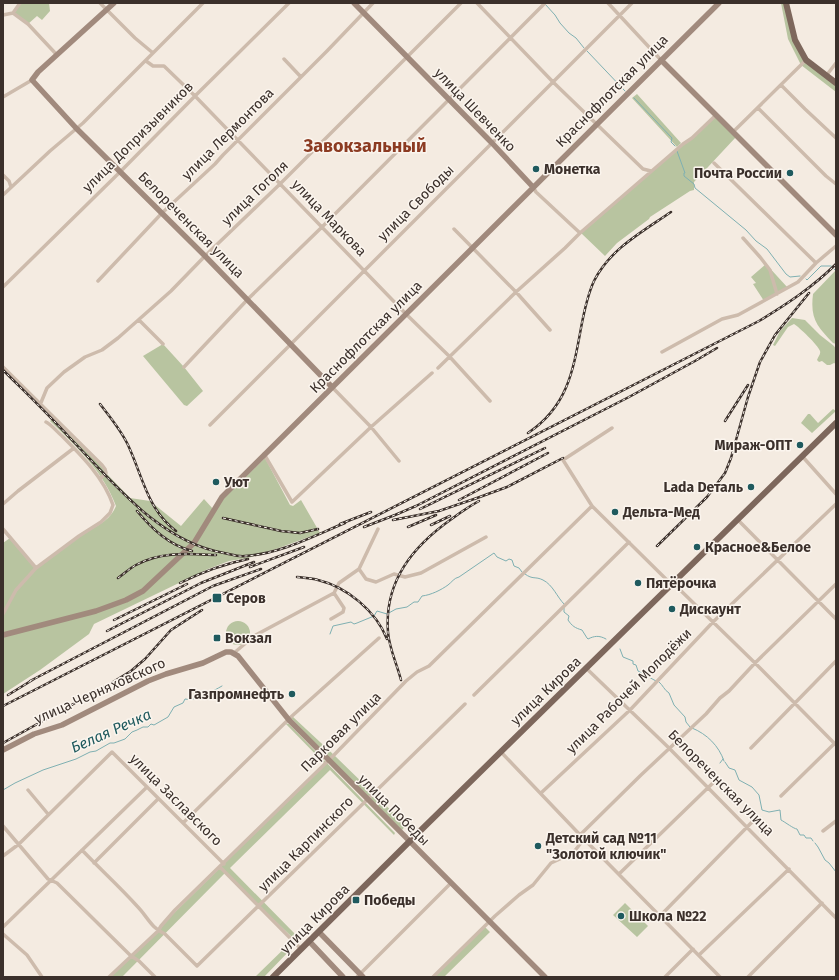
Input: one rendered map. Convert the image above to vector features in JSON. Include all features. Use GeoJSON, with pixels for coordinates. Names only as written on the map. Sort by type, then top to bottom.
{"type":"FeatureCollection","features":[{"type":"Feature","properties":{"kind":"main road"},"geometry":{"type":"LineString","coordinates":[[786,3],[794,36],[798,47],[806,60],[836,83]]}},
{"type":"Feature","properties":{"kind":"main road","name":"улица Кирова"},"geometry":{"type":"LineString","coordinates":[[274,977],[409,841],[836,423]]}},
{"type":"Feature","properties":{"kind":"street"},"geometry":{"type":"LineString","coordinates":[[3,15],[13,13],[20,3]]}},
{"type":"Feature","properties":{"kind":"street"},"geometry":{"type":"LineString","coordinates":[[100,3],[135,38],[153,53]]}},
{"type":"Feature","properties":{"kind":"street"},"geometry":{"type":"LineString","coordinates":[[3,97],[32,80],[38,72],[114,3]]}},
{"type":"Feature","properties":{"kind":"street"},"geometry":{"type":"LineString","coordinates":[[3,195],[83,123],[204,3]]}},
{"type":"Feature","properties":{"kind":"street","name":"улица Допризывников"},"geometry":{"type":"LineString","coordinates":[[3,287],[289,3]]}},
{"type":"Feature","properties":{"kind":"street","name":"улица Шевченко"},"geometry":{"type":"LineString","coordinates":[[354,3],[492,143],[536,192],[580,233]]}},
{"type":"Feature","properties":{"kind":"street","name":"улица Лермонтова"},"geometry":{"type":"LineString","coordinates":[[98,281],[162,213],[215,164],[374,3]]}},
{"type":"Feature","properties":{"kind":"street","name":"улица Гоголя"},"geometry":{"type":"LineString","coordinates":[[40,405],[46,388],[64,372],[85,357],[102,350],[118,338],[171,291],[461,3]]}},
{"type":"Feature","properties":{"kind":"street"},"geometry":{"type":"LineString","coordinates":[[477,3],[553,82],[643,169],[651,171]]}},
{"type":"Feature","properties":{"kind":"street"},"geometry":{"type":"LineString","coordinates":[[608,3],[661,60],[836,235]]}},
{"type":"Feature","properties":{"kind":"street"},"geometry":{"type":"LineString","coordinates":[[620,16],[632,3]]}},
{"type":"Feature","properties":{"kind":"street","name":"Краснофлотская улица"},"geometry":{"type":"LineString","coordinates":[[3,635],[96,611],[126,600],[143,591],[194,543],[222,497],[264,454],[719,3]]}},
{"type":"Feature","properties":{"kind":"street"},"geometry":{"type":"LineString","coordinates":[[184,367],[248,299],[322,227],[544,4]]}},
{"type":"Feature","properties":{"kind":"street"},"geometry":{"type":"LineString","coordinates":[[13,13],[28,24],[57,55]]}},
{"type":"Feature","properties":{"kind":"street","name":"улица Свободы"},"geometry":{"type":"LineString","coordinates":[[210,425],[620,16]]}},
{"type":"Feature","properties":{"kind":"street"},"geometry":{"type":"LineString","coordinates":[[284,59],[301,77]]}},
{"type":"Feature","properties":{"kind":"street"},"geometry":{"type":"LineString","coordinates":[[733,132],[806,60]]}},
{"type":"Feature","properties":{"kind":"street","name":"улица Маркова"},"geometry":{"type":"LineString","coordinates":[[146,61],[153,66],[164,66],[195,96],[406,314],[450,356],[490,401]]}},
{"type":"Feature","properties":{"kind":"street"},"geometry":{"type":"LineString","coordinates":[[826,76],[836,63]]}},
{"type":"Feature","properties":{"kind":"street","name":"Белореченская улица"},"geometry":{"type":"LineString","coordinates":[[32,80],[76,128],[121,171],[248,299],[332,387]]}},
{"type":"Feature","properties":{"kind":"street"},"geometry":{"type":"LineString","coordinates":[[781,85],[804,109],[836,138]]}},
{"type":"Feature","properties":{"kind":"street"},"geometry":{"type":"LineString","coordinates":[[758,108],[826,176],[836,184]]}},
{"type":"Feature","properties":{"kind":"street"},"geometry":{"type":"LineString","coordinates":[[438,368],[516,292],[580,233],[651,171],[692,138],[716,115]]}},
{"type":"Feature","properties":{"kind":"street"},"geometry":{"type":"LineString","coordinates":[[714,163],[816,263]]}},
{"type":"Feature","properties":{"kind":"street"},"geometry":{"type":"LineString","coordinates":[[3,175],[9,181],[11,187]]}},
{"type":"Feature","properties":{"kind":"street"},"geometry":{"type":"LineString","coordinates":[[454,229],[516,292],[550,330]]}},
{"type":"Feature","properties":{"kind":"street"},"geometry":{"type":"LineString","coordinates":[[743,238],[770,270],[777,294]]}},
{"type":"Feature","properties":{"kind":"street"},"geometry":{"type":"LineString","coordinates":[[662,352],[722,319],[738,315],[798,282],[816,263],[836,246]]}},
{"type":"Feature","properties":{"kind":"street"},"geometry":{"type":"LineString","coordinates":[[139,320],[163,344]]}},
{"type":"Feature","properties":{"kind":"street"},"geometry":{"type":"LineString","coordinates":[[3,367],[105,469],[106,473],[100,480]]}},
{"type":"Feature","properties":{"kind":"street"},"geometry":{"type":"LineString","coordinates":[[264,454],[292,502],[371,427],[432,374]]}},
{"type":"Feature","properties":{"kind":"street"},"geometry":{"type":"LineString","coordinates":[[332,387],[371,427],[399,461]]}},
{"type":"Feature","properties":{"kind":"street"},"geometry":{"type":"LineString","coordinates":[[3,614],[16,590],[36,568],[79,536],[101,522],[110,513],[114,505],[100,480],[74,448],[46,422]]}},
{"type":"Feature","properties":{"kind":"street"},"geometry":{"type":"LineString","coordinates":[[612,428],[563,460],[592,506],[713,622],[836,744],[780,796]]}},
{"type":"Feature","properties":{"kind":"street"},"geometry":{"type":"LineString","coordinates":[[3,504],[74,448]]}},
{"type":"Feature","properties":{"kind":"street"},"geometry":{"type":"LineString","coordinates":[[802,456],[836,494]]}},
{"type":"Feature","properties":{"kind":"street","name":"улица Рабочей Молодёжи"},"geometry":{"type":"LineString","coordinates":[[541,793],[630,710],[713,622],[836,504]]}},
{"type":"Feature","properties":{"kind":"street","name":"Парковая улица"},"geometry":{"type":"LineString","coordinates":[[109,977],[158,931],[160,926],[175,910],[220,868],[329,760],[406,681],[417,672],[428,666],[592,506]]}},
{"type":"Feature","properties":{"kind":"street"},"geometry":{"type":"LineString","coordinates":[[738,520],[836,619]]}},
{"type":"Feature","properties":{"kind":"street"},"geometry":{"type":"LineString","coordinates":[[3,529],[36,568]]}},
{"type":"Feature","properties":{"kind":"street"},"geometry":{"type":"LineString","coordinates":[[331,619],[343,612],[344,608],[334,593],[339,583],[359,569],[378,529]]}},
{"type":"Feature","properties":{"kind":"street"},"geometry":{"type":"LineString","coordinates":[[359,569],[366,579],[376,582],[394,574],[405,577],[421,572],[486,537]]}},
{"type":"Feature","properties":{"kind":"street"},"geometry":{"type":"LineString","coordinates":[[474,695],[629,542]]}},
{"type":"Feature","properties":{"kind":"street"},"geometry":{"type":"LineString","coordinates":[[580,835],[706,714],[755,663],[836,584]]}},
{"type":"Feature","properties":{"kind":"street","name":"улица Черняховского"},"geometry":{"type":"LineString","coordinates":[[3,750],[34,734],[62,725],[148,681],[203,662],[226,652],[234,653],[254,636],[334,593]]}},
{"type":"Feature","properties":{"kind":"street"},"geometry":{"type":"LineString","coordinates":[[184,823],[289,720],[379,638]]}},
{"type":"Feature","properties":{"kind":"street","name":"улица Победы"},"geometry":{"type":"LineString","coordinates":[[234,653],[289,720],[544,977]]}},
{"type":"Feature","properties":{"kind":"street"},"geometry":{"type":"LineString","coordinates":[[751,748],[836,661]]}},
{"type":"Feature","properties":{"kind":"street","name":"Белореченская улица"},"geometry":{"type":"LineString","coordinates":[[586,668],[669,748],[836,918]]}},
{"type":"Feature","properties":{"kind":"street","name":"улица Карпинского"},"geometry":{"type":"LineString","coordinates":[[158,931],[165,934],[197,966],[465,704]]}},
{"type":"Feature","properties":{"kind":"street","name":"улица Заславского"},"geometry":{"type":"LineString","coordinates":[[48,814],[112,752],[224,864]]}},
{"type":"Feature","properties":{"kind":"street"},"geometry":{"type":"LineString","coordinates":[[501,752],[580,835],[720,977]]}},
{"type":"Feature","properties":{"kind":"street"},"geometry":{"type":"LineString","coordinates":[[619,874],[718,778]]}},
{"type":"Feature","properties":{"kind":"street"},"geometry":{"type":"LineString","coordinates":[[3,927],[147,787]]}},
{"type":"Feature","properties":{"kind":"street"},"geometry":{"type":"LineString","coordinates":[[3,856],[18,844],[48,814],[28,790]]}},
{"type":"Feature","properties":{"kind":"street"},"geometry":{"type":"LineString","coordinates":[[94,863],[158,799]]}},
{"type":"Feature","properties":{"kind":"street"},"geometry":{"type":"LineString","coordinates":[[660,916],[754,820]]}},
{"type":"Feature","properties":{"kind":"street"},"geometry":{"type":"LineString","coordinates":[[824,832],[836,821]]}},
{"type":"Feature","properties":{"kind":"street"},"geometry":{"type":"LineString","coordinates":[[3,826],[48,879],[57,882],[131,956],[139,961],[155,977]]}},
{"type":"Feature","properties":{"kind":"street"},"geometry":{"type":"LineString","coordinates":[[433,977],[489,922],[519,895],[533,885],[551,862],[573,854],[584,839]]}},
{"type":"Feature","properties":{"kind":"street"},"geometry":{"type":"LineString","coordinates":[[82,850],[138,907],[158,931]]}},
{"type":"Feature","properties":{"kind":"street","name":"улица Заславского"},"geometry":{"type":"LineString","coordinates":[[220,868],[301,949]]}},
{"type":"Feature","properties":{"kind":"street"},"geometry":{"type":"LineString","coordinates":[[699,955],[789,869]]}},
{"type":"Feature","properties":{"kind":"street"},"geometry":{"type":"LineString","coordinates":[[319,932],[360,976],[451,883]]}},
{"type":"Feature","properties":{"kind":"street"},"geometry":{"type":"LineString","coordinates":[[748,977],[822,904]]}},
{"type":"Feature","properties":{"kind":"street"},"geometry":{"type":"LineString","coordinates":[[3,934],[27,955],[42,977]]}},
{"type":"Feature","properties":{"kind":"street"},"geometry":{"type":"LineString","coordinates":[[309,941],[343,977]]}},
{"type":"Feature","properties":{"kind":"street"},"geometry":{"type":"LineString","coordinates":[[665,977],[692,949]]}},
{"type":"Feature","properties":{"kind":"green space"},"geometry":{"type":"Polygon","coordinates":[[[20,3],[49,3],[50,11],[42,20],[37,16],[28,24],[13,13],[20,3]]]}},
{"type":"Feature","properties":{"kind":"green space"},"geometry":{"type":"Polygon","coordinates":[[[781,3],[786,3],[792,31],[806,60],[836,83],[836,92],[801,65],[788,39],[781,3]]]}},
{"type":"Feature","properties":{"kind":"green space"},"geometry":{"type":"Polygon","coordinates":[[[637,94],[681,143],[677,147],[632,98],[637,94]]]}},
{"type":"Feature","properties":{"kind":"green space"},"geometry":{"type":"Polygon","coordinates":[[[715,117],[736,137],[694,182],[694,190],[690,191],[650,217],[617,243],[605,256],[581,233],[715,117]]]}},
{"type":"Feature","properties":{"kind":"green space"},"geometry":{"type":"Polygon","coordinates":[[[766,264],[788,288],[764,301],[753,284],[756,283],[751,277],[766,264]]]}},
{"type":"Feature","properties":{"kind":"green space"},"geometry":{"type":"Polygon","coordinates":[[[836,270],[836,344],[827,337],[816,322],[812,303],[813,294],[836,270]]]}},
{"type":"Feature","properties":{"kind":"green space"},"geometry":{"type":"Polygon","coordinates":[[[792,318],[805,320],[834,346],[836,349],[836,364],[834,363],[827,365],[822,361],[819,362],[817,360],[820,353],[819,348],[794,324],[788,327],[775,346],[773,345],[780,331],[792,318]]]}},
{"type":"Feature","properties":{"kind":"green space"},"geometry":{"type":"Polygon","coordinates":[[[163,344],[203,391],[187,406],[184,405],[143,356],[163,344]]]}},
{"type":"Feature","properties":{"kind":"green space"},"geometry":{"type":"Polygon","coordinates":[[[833,409],[836,411],[812,433],[801,423],[808,414],[810,414],[818,423],[833,409]]]}},
{"type":"Feature","properties":{"kind":"green space"},"geometry":{"type":"Polygon","coordinates":[[[54,418],[101,464],[106,473],[130,498],[150,501],[181,526],[204,499],[214,510],[223,499],[265,458],[290,505],[293,506],[301,500],[320,533],[248,558],[229,561],[208,569],[94,624],[89,634],[40,670],[3,694],[3,543],[10,538],[36,568],[78,537],[105,521],[116,506],[104,481],[96,470],[79,450],[50,421],[54,418]]]}},
{"type":"Feature","properties":{"kind":"green space"},"geometry":{"type":"Polygon","coordinates":[[[238,621],[246,625],[250,633],[246,641],[238,645],[230,641],[226,633],[230,625],[238,621]]]}},
{"type":"Feature","properties":{"kind":"green space"},"geometry":{"type":"Polygon","coordinates":[[[292,716],[406,825],[402,830],[333,762],[291,718],[292,716]]]}},
{"type":"Feature","properties":{"kind":"green space"},"geometry":{"type":"Polygon","coordinates":[[[285,723],[289,724],[395,833],[394,835],[330,770],[230,868],[297,936],[294,939],[225,873],[122,977],[109,977],[158,931],[161,926],[325,764],[285,723]]]}},
{"type":"Feature","properties":{"kind":"green space"},"geometry":{"type":"Polygon","coordinates":[[[625,903],[648,926],[637,937],[613,915],[625,903]]]}},
{"type":"Feature","properties":{"kind":"green space"},"geometry":{"type":"Polygon","coordinates":[[[484,926],[490,932],[444,977],[433,977],[484,926]]]}},
{"type":"Feature","properties":{"kind":"green space"},"geometry":{"type":"Polygon","coordinates":[[[293,940],[293,947],[264,977],[255,977],[293,940]]]}},
{"type":"Feature","properties":{"kind":"waterway"},"geometry":{"type":"LineString","coordinates":[[545,4],[560,23],[584,48]]}},
{"type":"Feature","properties":{"kind":"waterway"},"geometry":{"type":"LineString","coordinates":[[587,51],[625,91]]}},
{"type":"Feature","properties":{"kind":"waterway"},"geometry":{"type":"LineString","coordinates":[[634,98],[672,138],[671,142],[675,146]]}},
{"type":"Feature","properties":{"kind":"waterway"},"geometry":{"type":"LineString","coordinates":[[677,151],[685,173],[684,176],[694,184],[695,188],[767,249],[786,274],[790,277],[800,276]]}},
{"type":"Feature","properties":{"kind":"waterway"},"geometry":{"type":"LineString","coordinates":[[806,279],[807,280],[821,266],[831,266]]}},
{"type":"Feature","properties":{"kind":"waterway","name":"Белая Речка"},"geometry":{"type":"LineString","coordinates":[[330,634],[333,626],[351,622],[354,624],[374,616],[377,611],[387,614],[396,609],[407,607],[414,602],[418,602],[422,596],[442,589],[454,579],[494,553],[497,557],[506,561],[509,559],[512,560],[514,566],[519,568],[522,572]]}},
{"type":"Feature","properties":{"kind":"waterway","name":"Белая Речка"},"geometry":{"type":"LineString","coordinates":[[525,574],[546,582],[564,604]]}},
{"type":"Feature","properties":{"kind":"waterway","name":"Белая Речка"},"geometry":{"type":"LineString","coordinates":[[564,608],[564,612],[569,616],[569,622],[582,630],[588,639],[597,636],[606,639]]}},
{"type":"Feature","properties":{"kind":"waterway","name":"Белая Речка"},"geometry":{"type":"LineString","coordinates":[[620,649],[623,657],[633,661],[633,664],[636,665],[638,671],[656,681]]}},
{"type":"Feature","properties":{"kind":"waterway","name":"Белая Речка"},"geometry":{"type":"LineString","coordinates":[[659,682],[669,693],[674,705],[685,717],[686,722],[690,727]]}},
{"type":"Feature","properties":{"kind":"waterway","name":"Белая Речка"},"geometry":{"type":"LineString","coordinates":[[3,790],[43,770],[96,751],[110,743],[125,739],[132,732],[143,727],[148,727],[151,724],[154,725],[168,717],[174,707],[183,703],[185,699],[189,700],[198,698],[222,686]]}},
{"type":"Feature","properties":{"kind":"waterway","name":"Белая Речка"},"geometry":{"type":"LineString","coordinates":[[692,728],[712,741],[719,750],[724,761]]}},
{"type":"Feature","properties":{"kind":"waterway","name":"Белая Речка"},"geometry":{"type":"LineString","coordinates":[[720,763],[723,759]]}},
{"type":"Feature","properties":{"kind":"waterway","name":"Белая Речка"},"geometry":{"type":"LineString","coordinates":[[725,762],[729,768],[735,770],[739,780],[752,787],[759,795],[762,810],[769,812],[780,810],[781,820],[797,829],[800,835],[804,835],[806,838],[811,838],[813,841]]}},
{"type":"Feature","properties":{"kind":"waterway","name":"Белая Речка"},"geometry":{"type":"LineString","coordinates":[[815,843],[825,860],[836,872]]}},
{"type":"Feature","properties":{"kind":"railway"},"geometry":{"type":"LineString","coordinates":[[528,433],[552,412],[566,387],[575,359],[588,298],[594,281],[601,270],[618,250],[638,234],[671,212]]}},
{"type":"Feature","properties":{"kind":"railway"},"geometry":{"type":"LineString","coordinates":[[3,706],[759,321],[799,295],[836,264]]}},
{"type":"Feature","properties":{"kind":"railway"},"geometry":{"type":"LineString","coordinates":[[657,546],[707,497],[725,473],[731,458],[748,397],[760,362],[775,335],[809,293]]}},
{"type":"Feature","properties":{"kind":"railway"},"geometry":{"type":"LineString","coordinates":[[364,527],[416,506],[629,397],[717,348]]}},
{"type":"Feature","properties":{"kind":"railway"},"geometry":{"type":"LineString","coordinates":[[3,370],[138,507],[158,523],[178,536],[200,547],[237,556],[258,555],[296,544],[345,523]]}},
{"type":"Feature","properties":{"kind":"railway"},"geometry":{"type":"LineString","coordinates":[[725,421],[748,385]]}},
{"type":"Feature","properties":{"kind":"railway"},"geometry":{"type":"LineString","coordinates":[[100,404],[125,439],[152,503],[158,513],[176,531]]}},
{"type":"Feature","properties":{"kind":"railway"},"geometry":{"type":"LineString","coordinates":[[420,509],[545,448]]}},
{"type":"Feature","properties":{"kind":"railway"},"geometry":{"type":"LineString","coordinates":[[459,500],[548,453]]}},
{"type":"Feature","properties":{"kind":"railway"},"geometry":{"type":"LineString","coordinates":[[393,520],[439,511],[477,498],[507,487],[563,458]]}},
{"type":"Feature","properties":{"kind":"railway"},"geometry":{"type":"LineString","coordinates":[[401,680],[391,650],[388,632],[388,614],[396,581],[404,566],[425,540],[456,516],[479,501]]}},
{"type":"Feature","properties":{"kind":"railway"},"geometry":{"type":"LineString","coordinates":[[137,511],[162,536],[176,545],[192,551]]}},
{"type":"Feature","properties":{"kind":"railway"},"geometry":{"type":"LineString","coordinates":[[340,524],[371,512]]}},
{"type":"Feature","properties":{"kind":"railway"},"geometry":{"type":"LineString","coordinates":[[408,527],[436,515]]}},
{"type":"Feature","properties":{"kind":"railway"},"geometry":{"type":"LineString","coordinates":[[431,525],[450,516]]}},
{"type":"Feature","properties":{"kind":"railway"},"geometry":{"type":"LineString","coordinates":[[223,518],[281,531],[300,533],[318,529]]}},
{"type":"Feature","properties":{"kind":"railway"},"geometry":{"type":"LineString","coordinates":[[250,567],[304,547]]}},
{"type":"Feature","properties":{"kind":"railway"},"geometry":{"type":"LineString","coordinates":[[118,578],[136,565],[155,557],[175,554],[216,555]]}},
{"type":"Feature","properties":{"kind":"railway"},"geometry":{"type":"LineString","coordinates":[[180,583],[213,569],[248,559]]}},
{"type":"Feature","properties":{"kind":"railway"},"geometry":{"type":"LineString","coordinates":[[107,631],[201,583],[254,562]]}},
{"type":"Feature","properties":{"kind":"railway"},"geometry":{"type":"LineString","coordinates":[[30,681],[213,586],[261,569]]}},
{"type":"Feature","properties":{"kind":"railway"},"geometry":{"type":"LineString","coordinates":[[297,577],[315,579],[329,583],[350,594],[376,619],[387,639]]}},
{"type":"Feature","properties":{"kind":"railway"},"geometry":{"type":"LineString","coordinates":[[114,620],[187,584]]}},
{"type":"Feature","properties":{"kind":"railway"},"geometry":{"type":"LineString","coordinates":[[3,743],[131,671],[145,659],[171,630],[202,610]]}},
{"type":"Feature","properties":{"kind":"railway"},"geometry":{"type":"LineString","coordinates":[[8,695],[34,679]]}},
{"type":"Feature","properties":{"kind":"place","name":"Монетка"},"geometry":{"type":"Point","coordinates":[536,169]}},
{"type":"Feature","properties":{"kind":"place","name":"Почта России"},"geometry":{"type":"Point","coordinates":[790,173]}},
{"type":"Feature","properties":{"kind":"place","name":"Мираж-ОПТ"},"geometry":{"type":"Point","coordinates":[800,445]}},
{"type":"Feature","properties":{"kind":"place","name":"Уют"},"geometry":{"type":"Point","coordinates":[216,482]}},
{"type":"Feature","properties":{"kind":"place","name":"Lada Dеталь"},"geometry":{"type":"Point","coordinates":[751,487]}},
{"type":"Feature","properties":{"kind":"place","name":"Дельта-Мед"},"geometry":{"type":"Point","coordinates":[615,512]}},
{"type":"Feature","properties":{"kind":"place","name":"Красное&Белое"},"geometry":{"type":"Point","coordinates":[697,547]}},
{"type":"Feature","properties":{"kind":"place","name":"Пятёрочка"},"geometry":{"type":"Point","coordinates":[638,583]}},
{"type":"Feature","properties":{"kind":"place","name":"Серов"},"geometry":{"type":"Point","coordinates":[217,598]}},
{"type":"Feature","properties":{"kind":"place","name":"Дискаунт"},"geometry":{"type":"Point","coordinates":[672,609]}},
{"type":"Feature","properties":{"kind":"place","name":"Вокзал"},"geometry":{"type":"Point","coordinates":[217,638]}},
{"type":"Feature","properties":{"kind":"place","name":"Газпромнефть"},"geometry":{"type":"Point","coordinates":[292,694]}},
{"type":"Feature","properties":{"kind":"place","name":"Детский сад №11 \"Золотой ключик\""},"geometry":{"type":"Point","coordinates":[538,846]}},
{"type":"Feature","properties":{"kind":"place","name":"Победы"},"geometry":{"type":"Point","coordinates":[356,900]}},
{"type":"Feature","properties":{"kind":"place","name":"Школа №22"},"geometry":{"type":"Point","coordinates":[621,916]}},
{"type":"Feature","properties":{"kind":"district","name":"Завокзальный"},"geometry":{"type":"Point","coordinates":[365,146]}}]}
